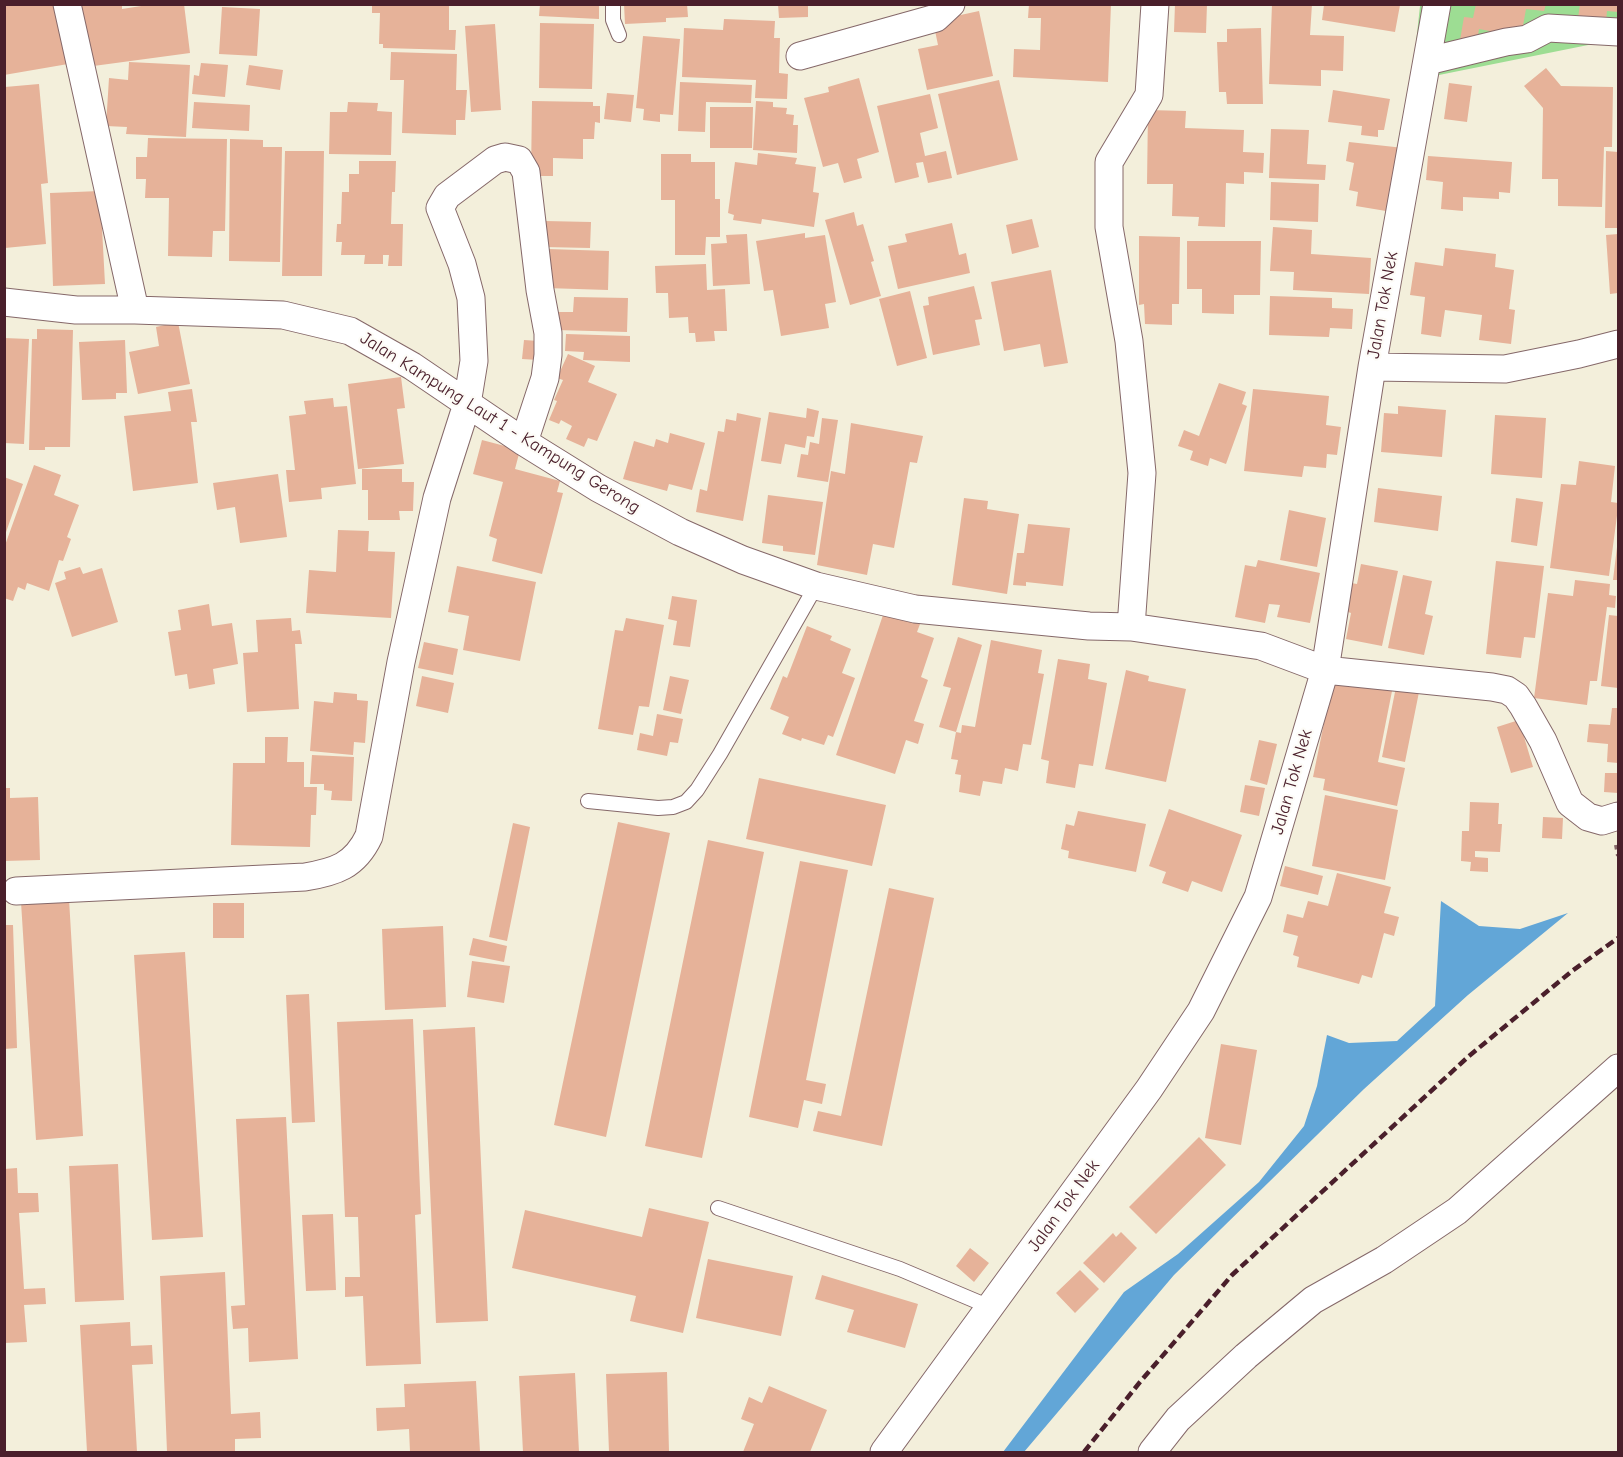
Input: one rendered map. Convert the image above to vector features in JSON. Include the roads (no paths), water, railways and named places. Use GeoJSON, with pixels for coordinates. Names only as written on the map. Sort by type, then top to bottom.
{"type":"FeatureCollection","features":[{"type":"Feature","properties":{"kind":"street"},"geometry":{"type":"LineString","coordinates":[[67,4],[135,310]]}},
{"type":"Feature","properties":{"kind":"street"},"geometry":{"type":"LineString","coordinates":[[800,56],[936,18],[951,4]]}},
{"type":"Feature","properties":{"kind":"street"},"geometry":{"type":"LineString","coordinates":[[1131,627],[1142,473],[1129,341],[1118,266],[1109,227],[1109,162],[1149,95],[1155,4]]}},
{"type":"Feature","properties":{"kind":"street","name":"Jalan Tok Nek"},"geometry":{"type":"LineString","coordinates":[[884,1452],[1149,1089],[1201,1011],[1258,897],[1325,670],[1372,367],[1437,4]]}},
{"type":"Feature","properties":{"kind":"street"},"geometry":{"type":"LineString","coordinates":[[1428,61],[1527,39],[1548,28],[1618,32]]}},
{"type":"Feature","properties":{"kind":"street"},"geometry":{"type":"LineString","coordinates":[[16,891],[305,877],[330,873],[362,851],[369,836],[401,662],[437,498],[467,404],[474,361],[471,298],[462,264],[440,208],[447,196],[495,160],[505,157],[519,160],[526,172],[540,290],[548,333],[548,355],[544,378],[524,442]]}},
{"type":"Feature","properties":{"kind":"street","name":"Jalan Kampung Laut 1 - Kampung Gerong"},"geometry":{"type":"LineString","coordinates":[[4,302],[76,310],[283,315],[350,331],[412,366],[524,442],[598,488],[680,532],[743,560],[816,586],[915,609],[1089,626],[1131,627],[1261,646],[1325,670],[1507,690],[1516,696],[1533,723],[1570,803],[1588,817],[1602,821],[1618,816]]}},
{"type":"Feature","properties":{"kind":"street"},"geometry":{"type":"LineString","coordinates":[[1372,367],[1505,369],[1618,344]]}},
{"type":"Feature","properties":{"kind":"street"},"geometry":{"type":"LineString","coordinates":[[1152,1452],[1178,1419],[1246,1356],[1313,1300],[1384,1260],[1457,1211],[1618,1068]]}},
{"type":"Feature","properties":{"kind":"lane"},"geometry":{"type":"LineString","coordinates":[[613,4],[613,20],[619,35]]}},
{"type":"Feature","properties":{"kind":"lane"},"geometry":{"type":"LineString","coordinates":[[588,801],[658,808],[673,807],[686,802],[697,790],[720,754],[816,586]]}},
{"type":"Feature","properties":{"kind":"lane"},"geometry":{"type":"LineString","coordinates":[[718,1208],[900,1269],[990,1307]]}},
{"type":"Feature","properties":{"kind":"water"},"geometry":{"type":"Polygon","coordinates":[[[1441,901],[1479,926],[1520,929],[1568,913],[1468,995],[1364,1089],[1174,1275],[1024,1452],[1003,1452],[1124,1292],[1178,1254],[1259,1182],[1304,1126],[1317,1086],[1327,1035],[1349,1043],[1397,1041],[1435,1006],[1441,901]]]}},
{"type":"Feature","properties":{"kind":"railway"},"geometry":{"type":"LineString","coordinates":[[1084,1452],[1140,1382],[1232,1275],[1469,1056],[1572,971],[1618,938]]}}]}
